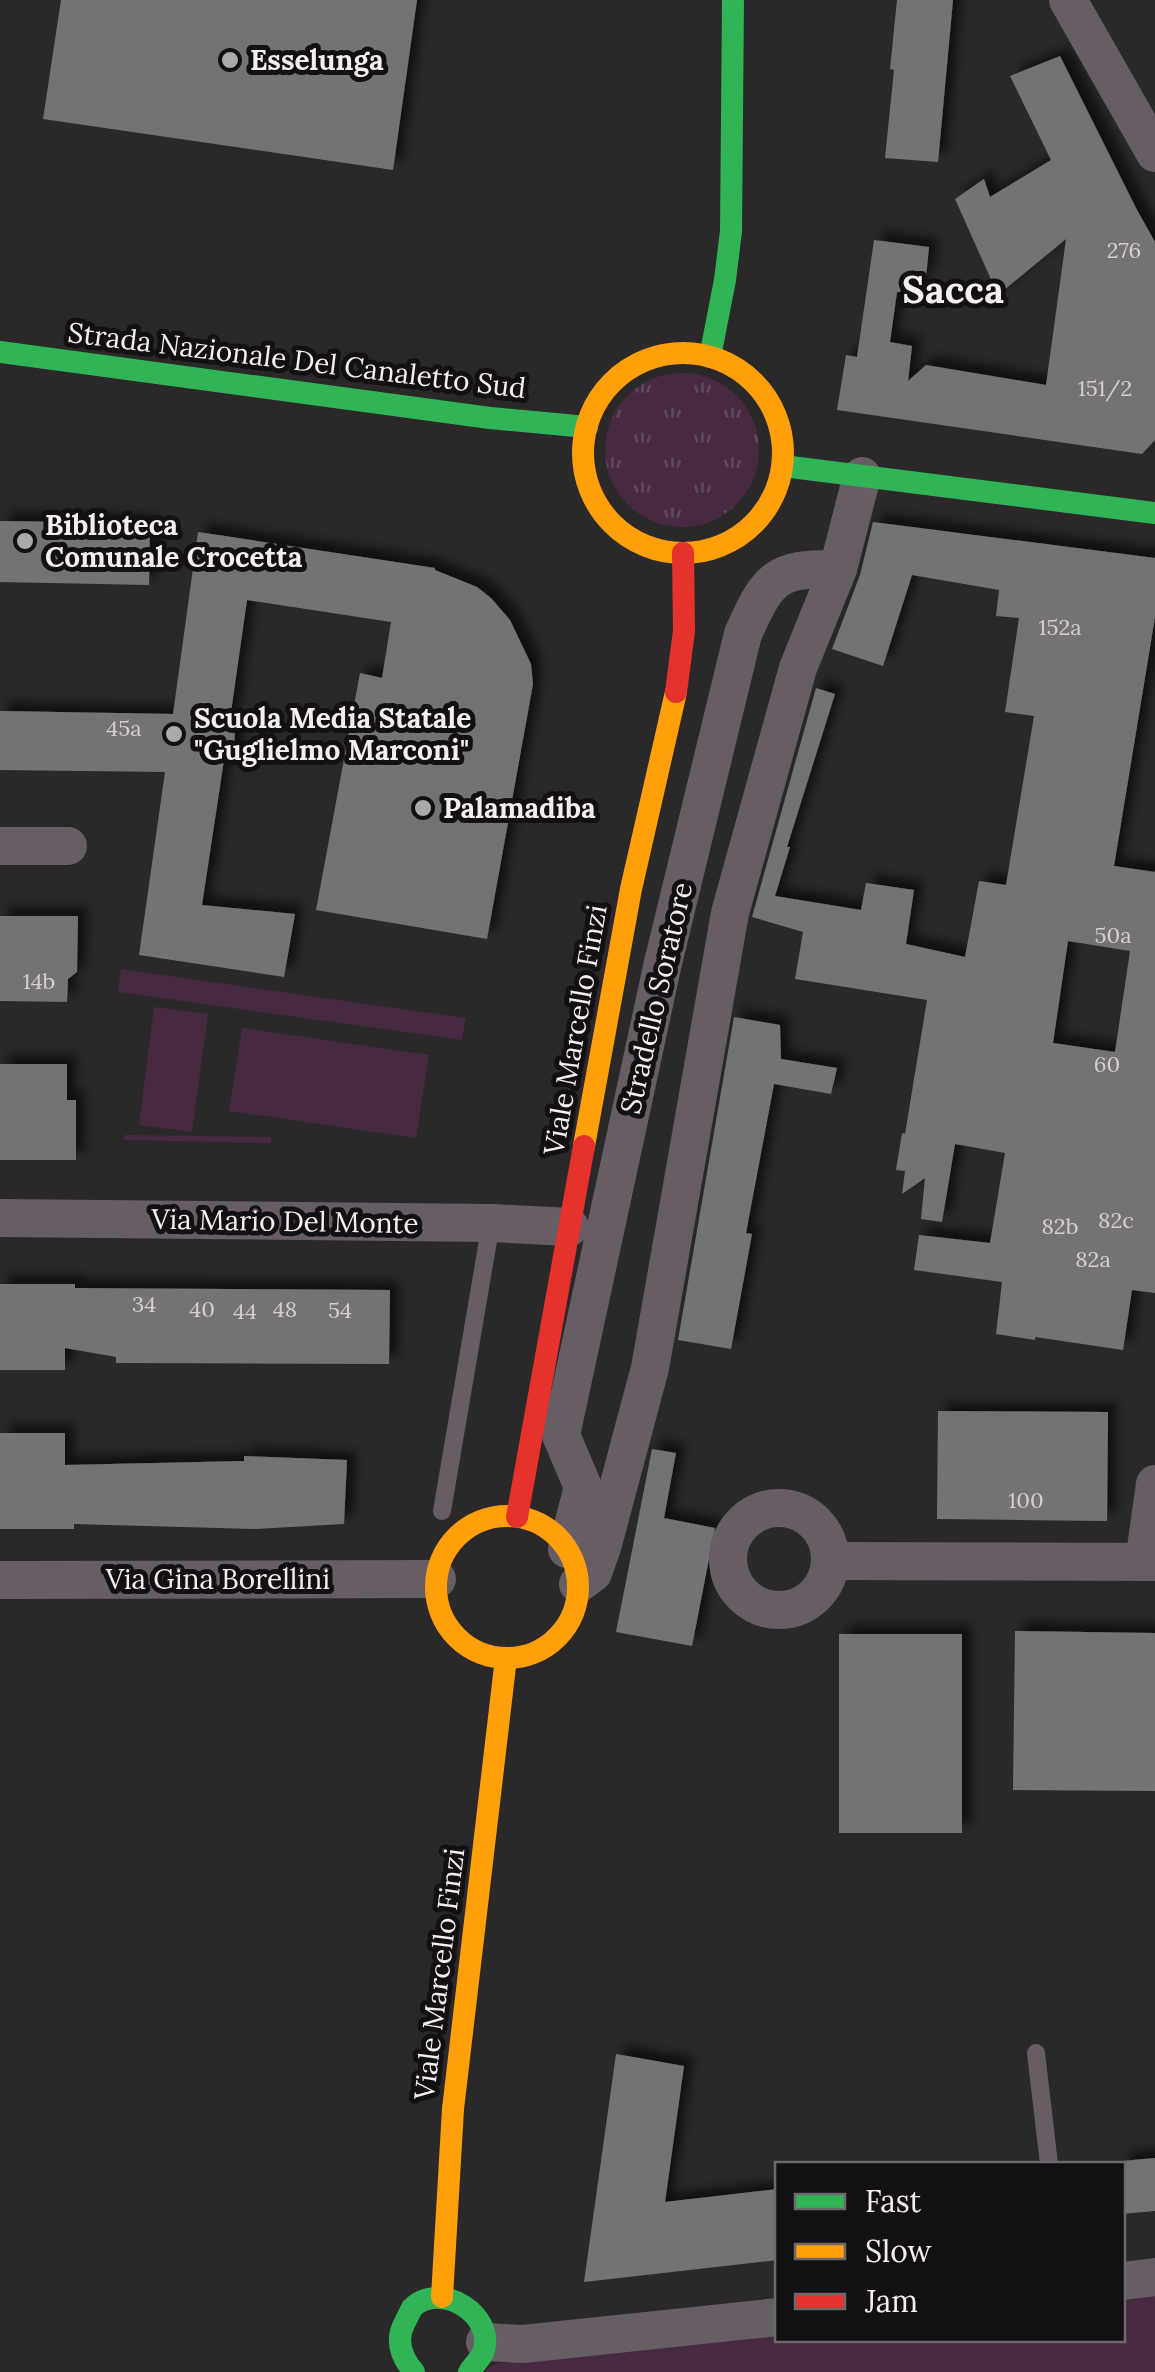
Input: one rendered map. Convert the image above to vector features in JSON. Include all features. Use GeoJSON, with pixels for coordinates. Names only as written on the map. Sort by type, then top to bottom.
{"type":"FeatureCollection","features":[{"type":"Feature","properties":{"kind":"street"},"geometry":{"type":"LineString","coordinates":[[710,356],[726,280],[731,231],[734,0]]}},
{"type":"Feature","properties":{"kind":"street"},"geometry":{"type":"LineString","coordinates":[[1068,0],[1155,153]]}},
{"type":"Feature","properties":{"kind":"street","name":"Strada Nazionale Del Canaletto Sud"},"geometry":{"type":"LineString","coordinates":[[0,352],[490,418],[586,427]]}},
{"type":"Feature","properties":{"kind":"street"},"geometry":{"type":"LineString","coordinates":[[669,354],[710,356],[746,375],[772,406],[783,445],[774,496],[757,521],[723,545],[683,553],[650,548],[608,520],[594,500],[583,452],[586,427],[609,386],[626,371],[669,354]]}},
{"type":"Feature","properties":{"kind":"street"},"geometry":{"type":"LineString","coordinates":[[782,466],[1155,513]]}},
{"type":"Feature","properties":{"kind":"street","name":"Stradello Soratore"},"geometry":{"type":"LineString","coordinates":[[650,1368],[583,1487],[572,1566],[593,1573],[650,1368],[730,913],[798,668],[838,569],[862,476]]}},
{"type":"Feature","properties":{"kind":"street","name":"Viale Marcello Finzi"},"geometry":{"type":"LineString","coordinates":[[516,1516],[631,888],[678,683],[684,631],[683,553]]}},
{"type":"Feature","properties":{"kind":"street","name":"Stradello Soratore"},"geometry":{"type":"LineString","coordinates":[[583,1487],[561,1434],[662,967],[743,634],[755,607],[774,580],[806,568],[838,569]]}},
{"type":"Feature","properties":{"kind":"street"},"geometry":{"type":"LineString","coordinates":[[0,846],[68,846]]}},
{"type":"Feature","properties":{"kind":"street","name":"Via Mario Del Monte"},"geometry":{"type":"LineString","coordinates":[[0,1218],[491,1223],[570,1228]]}},
{"type":"Feature","properties":{"kind":"street"},"geometry":{"type":"LineString","coordinates":[[830,1561],[1150,1562],[1155,1484]]}},
{"type":"Feature","properties":{"kind":"street"},"geometry":{"type":"LineString","coordinates":[[516,1516],[537,1523],[554,1534],[572,1566],[577,1601],[571,1619],[561,1634],[532,1654],[506,1658],[479,1653],[463,1644],[439,1611],[438,1570],[459,1534],[476,1523],[516,1516]]}},
{"type":"Feature","properties":{"kind":"street","name":"Via Gina Borellini"},"geometry":{"type":"LineString","coordinates":[[0,1580],[437,1578]]}},
{"type":"Feature","properties":{"kind":"street","name":"Viale Marcello Finzi"},"geometry":{"type":"LineString","coordinates":[[442,2297],[453,2109],[506,1658]]}},
{"type":"Feature","properties":{"kind":"street"},"geometry":{"type":"LineString","coordinates":[[1125,2281],[1155,2277]]}},
{"type":"Feature","properties":{"kind":"street"},"geometry":{"type":"LineString","coordinates":[[414,2372],[402,2356],[401,2328],[417,2306],[442,2297],[456,2299],[478,2316],[484,2328],[477,2357],[523,2344],[775,2317]]}},
{"type":"Feature","properties":{"kind":"lane"},"geometry":{"type":"LineString","coordinates":[[442,1511],[491,1223]]}},
{"type":"Feature","properties":{"kind":"lane"},"geometry":{"type":"LineString","coordinates":[[1036,2053],[1049,2162]]}},
{"type":"Feature","properties":{"kind":"green space"},"geometry":{"type":"Polygon","coordinates":[[[682,373],[712,379],[737,395],[753,420],[759,450],[753,480],[737,505],[712,521],[682,527],[652,521],[627,505],[611,480],[605,450],[611,420],[627,395],[652,379],[682,373]]]}},
{"type":"Feature","properties":{"kind":"green space"},"geometry":{"type":"Polygon","coordinates":[[[121,969],[466,1018],[462,1040],[118,992],[121,969]]]}},
{"type":"Feature","properties":{"kind":"green space"},"geometry":{"type":"Polygon","coordinates":[[[154,1007],[208,1014],[192,1132],[139,1125],[154,1007]]]}},
{"type":"Feature","properties":{"kind":"green space"},"geometry":{"type":"Polygon","coordinates":[[[242,1028],[429,1055],[416,1138],[229,1111],[242,1028]]]}},
{"type":"Feature","properties":{"kind":"green space"},"geometry":{"type":"Polygon","coordinates":[[[124,1135],[271,1137],[271,1143],[124,1140],[124,1135]]]}},
{"type":"Feature","properties":{"kind":"green space"},"geometry":{"type":"Polygon","coordinates":[[[1155,2295],[1155,2372],[482,2372],[497,2363],[775,2334],[775,2342],[1125,2342],[1125,2299],[1155,2295]]]}},
{"type":"Feature","properties":{"kind":"building","name":"Esselunga"},"geometry":{"type":"Polygon","coordinates":[[[61,0],[417,0],[393,170],[43,119],[61,0]]]}},
{"type":"Feature","properties":{"kind":"building"},"geometry":{"type":"Polygon","coordinates":[[[897,0],[953,0],[938,162],[885,158],[897,0]]]}},
{"type":"Feature","properties":{"kind":"building"},"geometry":{"type":"Polygon","coordinates":[[[1060,56],[1155,242],[1155,440],[1142,454],[837,410],[846,355],[857,357],[874,240],[929,247],[926,277],[920,276],[918,294],[897,292],[890,342],[912,346],[908,381],[926,365],[1046,385],[1066,239],[998,295],[955,199],[984,179],[990,197],[1051,160],[1010,76],[1060,56]]]}},
{"type":"Feature","properties":{"kind":"building"},"geometry":{"type":"Polygon","coordinates":[[[0,521],[150,523],[149,585],[0,582],[0,521]]]}},
{"type":"Feature","properties":{"kind":"building"},"geometry":{"type":"Polygon","coordinates":[[[873,522],[1155,558],[1155,617],[1114,866],[1155,872],[1155,1293],[1132,1290],[1123,1350],[996,1334],[1002,1282],[914,1270],[919,1235],[990,1243],[1005,1153],[955,1144],[942,1222],[921,1219],[925,1178],[902,1194],[905,1171],[896,1170],[927,1000],[795,979],[803,932],[752,917],[816,688],[835,694],[775,896],[861,910],[866,883],[914,890],[906,944],[965,957],[979,881],[1006,885],[1034,716],[1005,712],[1019,618],[996,616],[999,590],[912,575],[883,666],[832,649],[860,575],[873,522]],[[1068,941],[1053,1043],[1115,1052],[1130,951],[1068,941]]]}},
{"type":"Feature","properties":{"kind":"building"},"geometry":{"type":"Polygon","coordinates":[[[198,532],[435,568],[477,587],[510,620],[531,664],[533,684],[487,939],[316,910],[360,673],[382,678],[391,622],[247,600],[229,726],[235,726],[234,761],[224,760],[202,905],[295,914],[284,977],[139,955],[165,772],[0,770],[0,711],[173,714],[198,532]]]}},
{"type":"Feature","properties":{"kind":"building"},"geometry":{"type":"Polygon","coordinates":[[[0,916],[78,916],[77,972],[68,979],[67,1002],[0,1001],[0,916]]]}},
{"type":"Feature","properties":{"kind":"building"},"geometry":{"type":"Polygon","coordinates":[[[734,1017],[780,1025],[781,1059],[837,1068],[831,1094],[774,1084],[746,1233],[752,1234],[731,1349],[678,1340],[734,1017]]]}},
{"type":"Feature","properties":{"kind":"building"},"geometry":{"type":"Polygon","coordinates":[[[0,1064],[67,1064],[67,1100],[76,1100],[76,1160],[0,1160],[0,1064]]]}},
{"type":"Feature","properties":{"kind":"building"},"geometry":{"type":"Polygon","coordinates":[[[0,1284],[390,1290],[389,1364],[116,1363],[116,1357],[65,1348],[65,1370],[0,1370],[0,1284]]]}},
{"type":"Feature","properties":{"kind":"building"},"geometry":{"type":"Polygon","coordinates":[[[938,1411],[1108,1412],[1107,1521],[937,1519],[938,1411]]]}},
{"type":"Feature","properties":{"kind":"building"},"geometry":{"type":"Polygon","coordinates":[[[0,1433],[65,1433],[65,1465],[244,1461],[244,1456],[347,1460],[344,1524],[255,1529],[74,1524],[74,1529],[0,1529],[0,1433]]]}},
{"type":"Feature","properties":{"kind":"building"},"geometry":{"type":"Polygon","coordinates":[[[652,1449],[676,1453],[664,1518],[715,1528],[692,1646],[616,1632],[652,1449]]]}},
{"type":"Feature","properties":{"kind":"building"},"geometry":{"type":"Polygon","coordinates":[[[1015,1631],[1155,1633],[1155,1791],[1013,1790],[1015,1631]]]}},
{"type":"Feature","properties":{"kind":"building"},"geometry":{"type":"Polygon","coordinates":[[[839,1634],[962,1634],[962,1833],[839,1833],[839,1634]]]}},
{"type":"Feature","properties":{"kind":"building"},"geometry":{"type":"Polygon","coordinates":[[[616,2054],[684,2066],[665,2202],[775,2189],[775,2260],[584,2282],[616,2054]]]}},
{"type":"Feature","properties":{"kind":"building"},"geometry":{"type":"Polygon","coordinates":[[[1155,2158],[1155,2211],[1125,2214],[1122,2161],[1155,2158]]]}},
{"type":"Feature","properties":{"kind":"traffic: fast"},"geometry":{"type":"LineString","coordinates":[[710,357],[731,231],[733,0]]}},
{"type":"Feature","properties":{"kind":"traffic: fast"},"geometry":{"type":"LineString","coordinates":[[0,352],[490,418],[587,427]]}},
{"type":"Feature","properties":{"kind":"traffic: fast"},"geometry":{"type":"LineString","coordinates":[[783,466],[1155,513]]}},
{"type":"Feature","properties":{"kind":"traffic: fast"},"geometry":{"type":"LineString","coordinates":[[414,2372],[401,2348],[400,2335],[412,2308],[437,2298],[463,2306],[482,2326],[483,2353],[469,2372]]}},
{"type":"Feature","properties":{"kind":"traffic: slow"},"geometry":{"type":"LineString","coordinates":[[683,353],[721,361],[754,382],[775,415],[783,453],[775,491],[754,524],[721,545],[683,553],[645,545],[612,524],[591,491],[583,453],[591,415],[612,382],[645,361],[683,353]]}},
{"type":"Feature","properties":{"kind":"traffic: slow"},"geometry":{"type":"LineString","coordinates":[[584,1146],[631,889],[676,692]]}},
{"type":"Feature","properties":{"kind":"traffic: slow"},"geometry":{"type":"LineString","coordinates":[[507,1516],[534,1522],[557,1537],[572,1560],[578,1587],[572,1614],[557,1637],[534,1652],[507,1658],[480,1652],[457,1637],[442,1614],[436,1587],[442,1560],[457,1537],[480,1522],[507,1516]]}},
{"type":"Feature","properties":{"kind":"traffic: slow"},"geometry":{"type":"LineString","coordinates":[[442,2297],[453,2109],[506,1658]]}},
{"type":"Feature","properties":{"kind":"traffic: jam"},"geometry":{"type":"LineString","coordinates":[[676,692],[684,631],[683,553]]}},
{"type":"Feature","properties":{"kind":"traffic: jam"},"geometry":{"type":"LineString","coordinates":[[517,1517],[584,1146]]}},
{"type":"Feature","properties":{"kind":"place","name":"Esselunga"},"geometry":{"type":"Point","coordinates":[230,60]}},
{"type":"Feature","properties":{"kind":"place","name":"Biblioteca Comunale Crocetta"},"geometry":{"type":"Point","coordinates":[25,541]}},
{"type":"Feature","properties":{"kind":"place","name":"Scuola Media Statale \"Guglielmo Marconi\""},"geometry":{"type":"Point","coordinates":[174,734]}},
{"type":"Feature","properties":{"kind":"place","name":"Palamadiba"},"geometry":{"type":"Point","coordinates":[423,808]}},
{"type":"Feature","properties":{"kind":"district","name":"Sacca"},"geometry":{"type":"Point","coordinates":[953,290]}}]}
